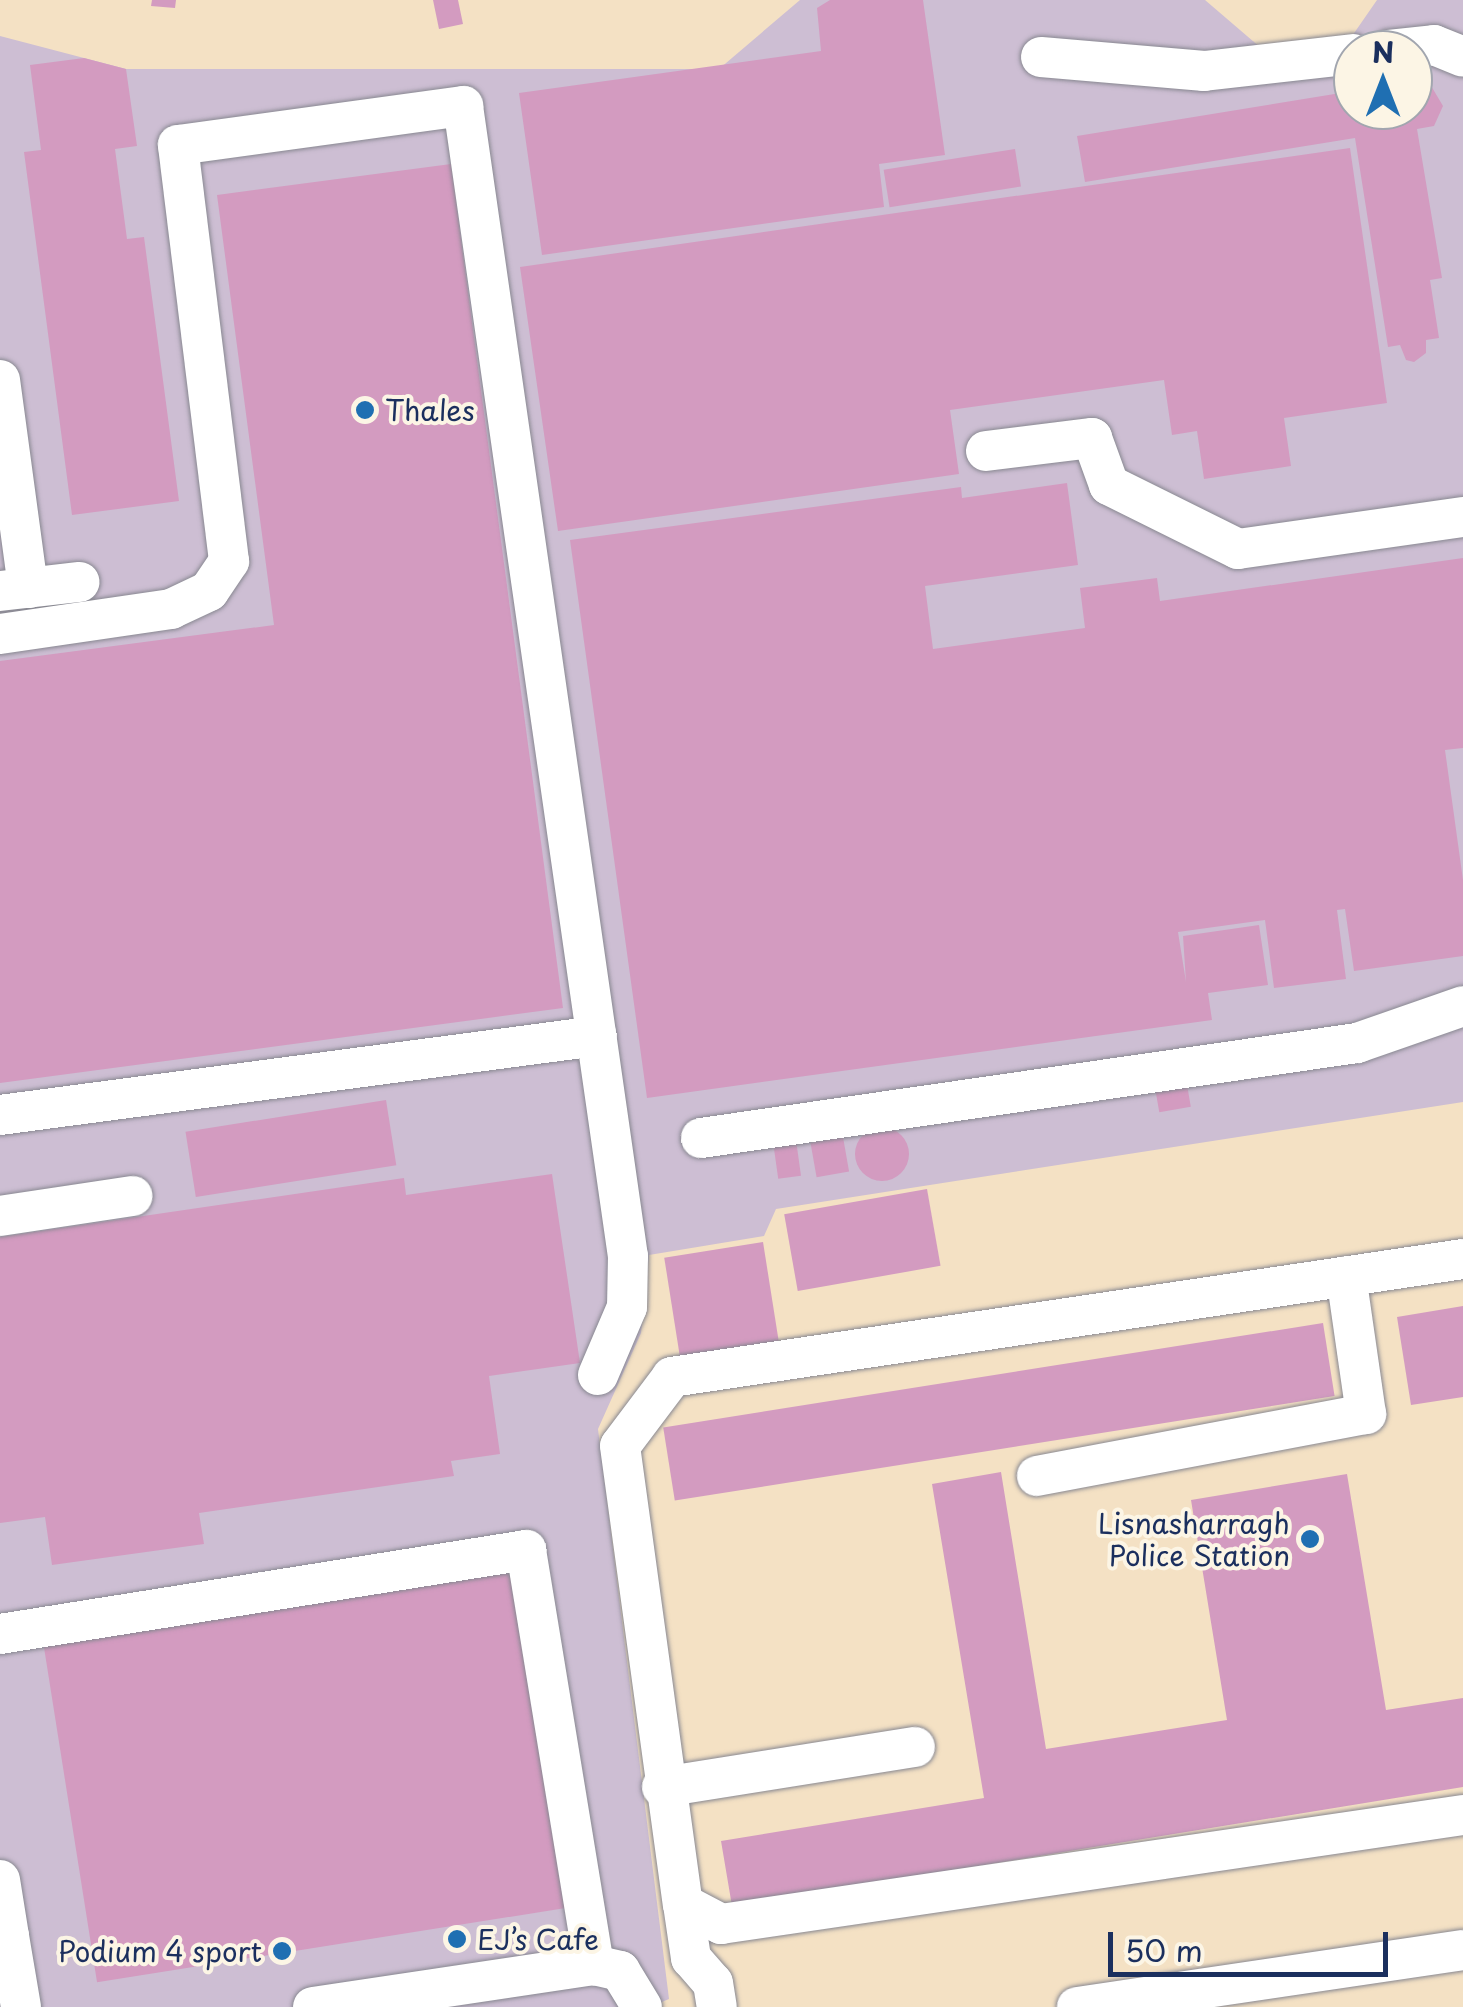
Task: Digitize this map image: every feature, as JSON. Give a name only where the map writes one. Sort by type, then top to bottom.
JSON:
[{"type":"street","points":[[1433,45],[1463,57]]},
{"type":"street","points":[[1041,57],[1204,71],[1333,56]]},
{"type":"street","points":[[0,634],[171,610],[209,591],[229,561],[178,146],[463,106],[628,1256],[626,1307],[598,1375]]},
{"type":"street","points":[[0,380],[14,589],[79,582]]},
{"type":"street","points":[[986,451],[1092,438],[1109,484],[1238,550],[1463,517]]},
{"type":"street","points":[[700,1138],[1357,1044],[1463,1006]]},
{"type":"street","points":[[0,1114],[597,1036]]},
{"type":"street","points":[[0,1216],[132,1196]]},
{"type":"street","points":[[715,1995],[691,1958],[662,1786],[620,1446],[672,1377],[1463,1259]]},
{"type":"street","points":[[1037,1476],[1366,1414],[1346,1276]]},
{"type":"street","points":[[0,1634],[526,1550],[594,1964]]},
{"type":"street","points":[[662,1786],[914,1747]]},
{"type":"street","points":[[683,1904],[721,1924],[1463,1814]]},
{"type":"street","points":[[0,1880],[5,1937],[21,2007]]},
{"type":"street","points":[[715,1995],[727,1954],[721,1924]]},
{"type":"street","points":[[1077,2007],[1463,1950]]},
{"type":"street","points":[[313,2007],[594,1964],[620,1971],[642,2007]]},
{"type":"shaded area","points":[[800,0],[1205,0],[1268,54],[1333,42],[1333,130],[1433,130],[1433,30],[1356,30],[1377,0],[1463,0],[1463,1102],[776,1209],[764,1236],[649,1255],[641,1333],[598,1429],[669,1999],[650,2007],[0,2007],[0,36],[126,69],[719,69]]},
{"type":"building","points":[[152,0],[176,0],[175,8],[151,6]]},
{"type":"building","points":[[433,0],[458,0],[463,24],[439,29]]},
{"type":"building","points":[[830,0],[923,0],[945,155],[879,164],[884,207],[542,255],[519,93],[821,51],[817,8]]},
{"type":"building","points":[[84,58],[126,69],[137,146],[115,149],[127,239],[144,237],[179,501],[72,515],[24,152],[41,150],[30,65]]},
{"type":"building","points":[[1433,89],[1443,106],[1433,126]]},
{"type":"building","points":[[1333,94],[1333,130],[1417,130],[1442,278],[1430,280],[1439,338],[1426,340],[1426,353],[1414,362],[1406,360],[1400,345],[1388,347],[1355,138],[1085,182],[1077,136]]},
{"type":"building","points":[[1350,148],[1387,403],[1284,418],[1291,466],[1204,479],[1197,431],[1172,435],[1164,380],[950,410],[959,474],[558,531],[520,267]]},
{"type":"building","points":[[1015,149],[1021,187],[890,207],[884,170]]},
{"type":"building","name":"Thales","points":[[451,164],[563,1008],[0,1083],[0,661],[274,625],[217,195]]},
{"type":"building","points":[[1067,483],[1078,565],[925,586],[933,649],[1085,628],[1080,588],[1157,578],[1160,601],[1463,558],[1463,748],[1445,750],[1463,880],[1463,956],[1354,971],[1345,909],[1337,910],[1346,979],[1274,988],[1265,920],[1178,932],[1186,982],[1183,936],[1259,925],[1268,985],[1208,993],[1212,1020],[647,1098],[570,540],[961,487],[962,498]]},
{"type":"building","points":[[1187,1085],[1191,1107],[1159,1112],[1155,1091]]},
{"type":"building","points":[[386,1100],[396,1165],[196,1197],[185,1132]]},
{"type":"building","points":[[882,1127],[901,1135],[909,1154],[901,1173],[882,1181],[863,1173],[855,1154],[863,1135]]},
{"type":"building","points":[[843,1137],[849,1171],[817,1177],[811,1143]]},
{"type":"building","points":[[796,1140],[801,1176],[778,1179],[773,1143]]},
{"type":"building","points":[[552,1174],[580,1363],[489,1376],[500,1454],[451,1461],[454,1476],[199,1513],[204,1544],[52,1565],[45,1517],[0,1523],[0,1237],[404,1178],[406,1195]]},
{"type":"building","points":[[927,1189],[941,1266],[798,1291],[784,1214]]},
{"type":"building","points":[[763,1242],[779,1341],[680,1356],[664,1258]]},
{"type":"building","points":[[1463,1306],[1463,1397],[1411,1405],[1397,1317]]},
{"type":"building","points":[[1323,1323],[1335,1396],[675,1501],[663,1427]]},
{"type":"building","points":[[1001,1472],[1046,1749],[1227,1720],[1191,1500],[1347,1474],[1386,1710],[1463,1698],[1463,1787],[732,1906],[721,1841],[984,1798],[932,1484]]},
{"type":"building","points":[[514,1572],[567,1908],[97,1982],[44,1646]]},
{"type":"place","name":"Thales","points":[[365,410]]},
{"type":"place","name":"Lisnasharragh Police Station","points":[[1310,1539]]},
{"type":"place","name":"EJ’s Cafe","points":[[457,1939]]},
{"type":"place","name":"Podium 4 sport","points":[[282,1951]]}]
